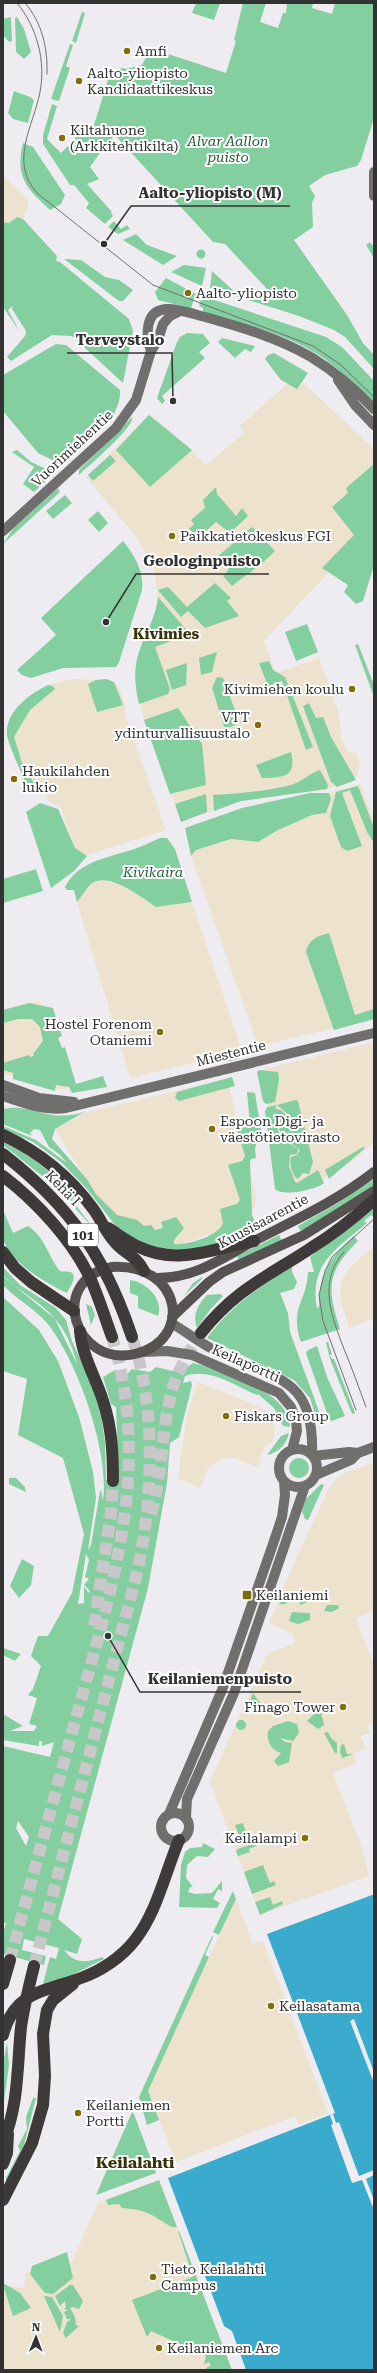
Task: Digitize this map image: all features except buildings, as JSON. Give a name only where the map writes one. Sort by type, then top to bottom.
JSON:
[{"type":"highway","points":[[3,1135],[33,1151],[62,1174],[90,1205],[115,1242],[138,1260],[144,1271]]},
{"type":"highway","name":"Kehä I","points":[[3,1154],[47,1190],[88,1240],[107,1272],[132,1337]]},
{"type":"highway","name":"101","points":[[3,1176],[52,1222],[72,1249],[90,1279],[112,1337]]},
{"type":"highway","points":[[201,1333],[230,1300],[253,1282],[313,1247],[374,1200]]},
{"type":"highway","points":[[102,1224],[138,1247],[167,1256],[198,1255],[254,1241]]},
{"type":"highway","points":[[3,1252],[15,1268],[30,1282],[74,1310]]},
{"type":"highway","points":[[80,1331],[81,1345],[94,1374],[109,1423],[113,1481]]},
{"type":"highway","points":[[3,2035],[12,2011],[30,1995],[41,1990],[82,1978],[105,1967],[135,1940],[155,1904],[179,1840]]},
{"type":"highway","points":[[3,1984],[10,1960]]},
{"type":"highway","points":[[3,2164],[7,2153],[8,2131],[18,2089],[21,2028],[26,1994],[34,1966]]},
{"type":"highway","points":[[3,2200],[32,2143],[43,2105],[45,2076],[43,2034],[47,2010],[53,2000],[82,1978]]},
{"type":"highway","points":[[3,2142],[8,2131]]},
{"type":"main road","name":"Kuusisaarentie","points":[[158,1278],[181,1277],[195,1272],[334,1200],[374,1172]]},
{"type":"main road","name":"Kuusisaarentie","points":[[172,1320],[209,1282],[223,1272],[304,1235],[374,1191]]},
{"type":"main road","points":[[118,1266],[144,1271],[158,1278],[170,1296],[172,1320],[164,1337],[139,1353],[119,1355],[106,1353],[94,1346],[80,1331],[76,1324],[74,1310],[80,1287],[92,1274],[105,1268],[118,1266]]},
{"type":"street","points":[[374,172],[374,196]]},
{"type":"street","name":"Vuorimiehentie","points":[[151,351],[146,338],[149,321],[152,316],[166,309],[180,311],[228,324],[283,343],[312,358],[354,388],[374,409]]},
{"type":"street","name":"Vuorimiehentie","points":[[3,531],[116,428],[136,400],[151,351],[158,340],[166,320],[180,311]]},
{"type":"street","points":[[336,376],[355,405],[374,425]]},
{"type":"street","name":"Miestentie","points":[[3,1096],[26,1104],[52,1109],[96,1100],[374,1032]]},
{"type":"street","name":"Miestentie","points":[[3,1085],[54,1101],[96,1100]]},
{"type":"street","name":"Keilaportti","points":[[172,1320],[201,1343],[276,1377],[293,1388],[309,1413],[313,1430],[312,1455]]},
{"type":"street","name":"Keilaportti","points":[[139,1353],[167,1351],[192,1355],[279,1392],[291,1406],[296,1420],[297,1431],[292,1450]]},
{"type":"street","points":[[312,1455],[349,1452],[358,1453],[374,1447]]},
{"type":"street","points":[[316,1475],[317,1465],[312,1455],[304,1450],[292,1450],[284,1456],[279,1466],[284,1481],[285,1495],[282,1517],[222,1690],[169,1814],[163,1819],[161,1831],[167,1838],[179,1840],[188,1832],[189,1824],[186,1817],[187,1799],[234,1693],[305,1486],[316,1475],[352,1460],[358,1453]]},
{"type":"street","points":[[284,1481],[294,1487],[305,1486]]},
{"type":"street","points":[[169,1814],[177,1813],[186,1817]]},
{"type":"shaded area","points":[[3,175],[29,202],[23,219],[17,217],[3,225]]},
{"type":"shaded area","points":[[296,376],[374,449],[374,466],[362,537],[264,641],[276,673],[319,658],[338,710],[342,741],[350,753],[355,752],[360,763],[356,778],[327,789],[241,801],[181,822],[144,720],[135,680],[137,662],[156,611],[158,597],[154,569],[137,538],[86,477],[149,415],[169,430],[206,465],[244,433],[240,426]]},
{"type":"shaded area","points":[[74,679],[110,680],[118,685],[126,709],[124,712],[166,830],[78,858],[60,806],[48,801],[44,789],[30,793],[7,735],[11,716],[26,698],[48,685]]},
{"type":"shaded area","points":[[360,784],[374,822],[374,1019],[258,1046],[191,856],[196,850],[231,839],[258,842],[278,830],[312,815],[326,813],[331,799],[329,793]]},
{"type":"shaded area","points":[[102,880],[126,887],[156,907],[192,902],[242,1051],[130,1078],[77,902],[92,883]]},
{"type":"shaded area","points":[[40,1001],[67,1090],[41,1086],[3,1073],[3,1010]]},
{"type":"shaded area","points":[[374,1042],[374,1142],[351,1162],[322,1179],[294,1187],[271,1125],[261,1070]]},
{"type":"shaded area","points":[[227,1079],[257,1201],[248,1221],[181,1244],[161,1244],[131,1230],[95,1194],[55,1129],[88,1112]]},
{"type":"shaded area","points":[[374,1246],[374,1318],[349,1328],[340,1298],[342,1280],[350,1267]]},
{"type":"shaded area","points":[[198,1382],[258,1406],[268,1412],[275,1427],[273,1441],[264,1448],[257,1467],[234,1458],[222,1459],[208,1468],[200,1488],[178,1478],[187,1415]]},
{"type":"shaded area","points":[[374,1463],[374,1610],[356,1618],[374,1665],[374,1722],[367,1724],[370,1733],[361,1736],[366,1748],[354,1753],[357,1763],[333,1773],[362,1847],[369,1876],[260,1915],[210,1782],[267,1654],[295,1643],[292,1633],[269,1623],[294,1563],[328,1490],[337,1478],[345,1473]]},
{"type":"shaded area","points":[[236,1899],[253,1944],[263,1941],[328,2113],[299,2124],[295,2116],[176,2162],[148,2091]]},
{"type":"shaded area","points":[[159,2180],[232,2370],[3,2370],[3,2285],[24,2288],[26,2272],[65,2277],[98,2203]]},
{"type":"green space","points":[[196,3],[220,3],[214,20],[192,13]]},
{"type":"green space","name":"Alvar Aallon puisto","points":[[243,3],[266,3],[260,22],[278,28],[283,13],[286,13],[287,3],[313,3],[312,8],[332,14],[335,3],[374,3],[374,118],[361,160],[357,166],[325,175],[309,186],[315,196],[312,203],[313,227],[294,240],[347,315],[363,343],[374,355],[374,369],[345,337],[334,330],[299,316],[210,288],[212,271],[238,295],[256,299],[267,289],[225,244],[213,242],[114,134],[106,150],[102,150],[90,167],[99,179],[87,184],[112,212],[111,213],[113,216],[105,224],[86,208],[89,203],[74,185],[70,185],[43,144],[43,135],[52,104],[57,106],[47,139],[61,153],[75,139],[80,124],[93,128],[109,77],[114,78],[116,75],[119,75],[121,68],[126,69],[142,65],[149,52],[168,54],[226,73],[236,41],[234,40]]},
{"type":"green space","points":[[82,12],[85,13],[76,43],[72,41]]},
{"type":"green space","points":[[11,17],[12,41],[9,42],[3,35],[3,19]]},
{"type":"green space","points":[[17,17],[24,29],[31,52],[24,59],[16,52],[15,18]]},
{"type":"green space","points":[[70,44],[73,45],[66,66],[70,68],[59,101],[51,99]]},
{"type":"green space","points":[[14,91],[34,100],[28,123],[13,119],[8,113]]},
{"type":"green space","points":[[23,143],[33,147],[65,195],[61,204],[50,210],[24,181],[20,165]]},
{"type":"green space","points":[[17,217],[23,219],[57,256],[56,261],[60,262],[129,319],[133,331],[123,383],[72,336],[52,335],[11,361],[7,357],[25,336],[26,331],[12,309],[13,306],[8,310],[20,332],[3,307],[3,222],[9,223]]},
{"type":"green space","points":[[114,221],[121,229],[127,225],[130,229],[118,234],[108,227]]},
{"type":"green space","points":[[136,234],[147,245],[177,256],[163,265],[123,240]]},
{"type":"green space","points":[[370,242],[374,247],[374,258],[366,245]]},
{"type":"green space","points":[[199,250],[203,250],[205,254],[203,258],[199,258],[197,256],[197,252]]},
{"type":"green space","points":[[64,259],[81,260],[105,277],[119,280],[133,290],[123,301],[119,301]]},
{"type":"green space","points":[[184,265],[206,268],[202,286],[171,272]]},
{"type":"green space","points":[[166,278],[196,294],[191,308],[158,300],[155,292]]},
{"type":"green space","points":[[202,296],[326,337],[342,347],[374,381],[374,405],[336,368],[322,357],[308,349],[264,330],[203,312],[203,308],[199,306]]},
{"type":"green space","points":[[187,333],[203,334],[210,343],[199,352],[205,358],[162,396],[165,401],[162,404],[157,398],[177,342],[180,337]]},
{"type":"green space","points":[[222,338],[255,346],[251,352],[245,349],[235,358],[218,342]]},
{"type":"green space","points":[[56,344],[66,345],[120,390],[120,398],[109,422],[34,492],[23,484],[34,467],[12,452],[17,450],[31,462],[46,469],[54,461],[38,453],[3,411],[3,375]]},
{"type":"green space","points":[[274,353],[308,373],[297,389],[281,380],[265,359],[268,355]]},
{"type":"green space","points":[[149,415],[192,450],[150,487],[116,450]]},
{"type":"green space","points":[[132,417],[127,429],[79,475],[79,470]]},
{"type":"green space","points":[[110,455],[116,461],[93,481],[88,475]]},
{"type":"green space","points":[[374,464],[374,565],[363,601],[356,604],[344,592],[348,585],[322,568],[354,535],[332,507],[348,493],[346,488]]},
{"type":"green space","points":[[216,487],[217,494],[236,516],[242,508],[248,516],[230,533],[216,522],[199,537],[189,529],[194,524],[191,520],[205,508],[203,500]]},
{"type":"green space","points":[[58,488],[60,492],[3,544],[13,529]]},
{"type":"green space","points":[[65,495],[72,503],[53,519],[46,511]]},
{"type":"green space","points":[[98,511],[108,523],[99,532],[88,520]]},
{"type":"green space","points":[[252,527],[275,551],[260,565],[232,586],[223,576],[229,569],[217,557]]},
{"type":"green space","points":[[123,541],[138,564],[142,576],[142,590],[119,662],[116,667],[63,668],[31,678],[22,675],[17,670],[56,635],[41,618]]},
{"type":"green space","points":[[215,583],[231,598],[227,601],[239,616],[205,628],[188,611],[181,617],[158,590],[168,587],[187,607]]},
{"type":"green space","points":[[158,597],[190,634],[155,647],[170,689],[168,694],[139,704],[136,691],[135,671],[137,658],[155,612]]},
{"type":"green space","points":[[307,624],[318,652],[296,661],[285,632]]},
{"type":"green space","points":[[358,644],[374,685],[374,697],[355,645]]},
{"type":"green space","points":[[217,652],[212,672],[201,675],[199,658]]},
{"type":"green space","points":[[269,661],[273,670],[285,677],[313,747],[306,750],[282,681],[268,686],[259,663]]},
{"type":"green space","points":[[187,663],[186,685],[172,690],[166,670]]},
{"type":"green space","points":[[217,677],[223,678],[239,721],[242,722],[225,729],[212,688]]},
{"type":"green space","points":[[106,679],[114,682],[123,705],[97,712],[88,684],[96,680]]},
{"type":"green space","points":[[48,685],[53,686],[55,689],[30,710],[14,737],[22,763],[38,790],[30,793],[8,740],[7,726],[14,711],[20,704],[34,693]]},
{"type":"green space","points":[[309,703],[316,718],[323,717],[331,737],[356,780],[337,787],[331,782],[303,706]]},
{"type":"green space","points":[[178,708],[202,744],[206,785],[170,794],[144,720]]},
{"type":"green space","points":[[291,752],[292,767],[287,774],[276,777],[262,778],[256,765]]},
{"type":"green space","points":[[320,770],[328,785],[327,789],[241,801],[214,811],[213,795],[280,788],[299,781]]},
{"type":"green space","points":[[358,786],[374,828],[374,843],[367,832],[350,790],[342,793],[362,846],[347,851],[341,847],[330,816],[336,792]]},
{"type":"green space","name":"Kivikaira","points":[[310,793],[329,793],[331,799],[326,813],[312,815],[278,830],[258,842],[231,839],[196,850],[191,856],[185,828],[242,808]]},
{"type":"green space","points":[[206,794],[207,812],[181,822],[175,804]]},
{"type":"green space","name":"Kivikaira","points":[[40,803],[58,809],[75,848],[87,856],[74,871],[51,888],[26,812]]},
{"type":"green space","name":"Kivikaira","points":[[160,838],[167,838],[175,849],[192,902],[156,907],[125,887],[106,880],[91,884],[77,902],[74,890],[67,890],[65,887],[79,870],[88,865],[98,860],[140,847]]},
{"type":"green space","points":[[36,869],[43,891],[3,903],[3,879]]},
{"type":"green space","points":[[329,933],[355,1015],[374,1009],[374,1019],[334,1030],[306,952],[311,941]]},
{"type":"green space","points":[[29,1003],[53,1008],[62,1036],[58,1038],[62,1048],[65,1047],[76,1084],[103,1076],[107,1087],[72,1093],[69,1087],[56,1085],[55,1091],[13,1079],[13,1073],[3,1070],[3,1063],[29,1055],[30,1057],[34,1056],[33,1054],[43,1041],[40,1027],[32,1019],[18,1019],[3,1023],[3,1010]]},
{"type":"green space","points":[[240,1055],[240,1058],[231,1061],[218,1060]]},
{"type":"green space","points":[[259,1070],[278,1072],[279,1080],[275,1102],[266,1104],[263,1101],[257,1072]]},
{"type":"green space","points":[[232,1077],[235,1086],[179,1101],[175,1098],[177,1092]]},
{"type":"green space","points":[[247,1092],[255,1093],[263,1143],[257,1141],[255,1149],[256,1158],[251,1159],[250,1162],[252,1215],[258,1231],[193,1252],[146,1246],[115,1225],[87,1189],[62,1163],[33,1142],[3,1129],[3,1126],[36,1140],[67,1163],[59,1154],[49,1147],[40,1130],[34,1129],[30,1133],[32,1136],[3,1124],[3,1109],[23,1108],[62,1116],[74,1115],[86,1111],[55,1129],[52,1139],[86,1178],[96,1194],[117,1215],[137,1220],[144,1226],[151,1225],[155,1230],[163,1228],[161,1222],[176,1217],[184,1228],[174,1240],[174,1244],[187,1243],[202,1239],[216,1232],[223,1223],[220,1209],[237,1204],[240,1200],[228,1165],[242,1161],[245,1156],[237,1129],[250,1126]]},
{"type":"green space","points":[[296,1100],[298,1101],[313,1162],[309,1174],[303,1173],[298,1179],[293,1172],[290,1160],[291,1157],[297,1155],[300,1150],[283,1137],[279,1125],[287,1121],[289,1115],[277,1105]]},
{"type":"green space","points":[[277,1105],[275,1108],[282,1111],[287,1116],[286,1120],[277,1124],[279,1132],[287,1142],[298,1149],[297,1154],[290,1155],[289,1166],[295,1182],[297,1183],[318,1170],[324,1183],[320,1186],[299,1192],[284,1192],[275,1189],[265,1111],[267,1107]]},
{"type":"green space","points":[[3,1142],[42,1165],[59,1180],[74,1197],[72,1200],[93,1228],[55,1186],[3,1145]]},
{"type":"green space","points":[[363,1147],[365,1148],[329,1179],[325,1170]]},
{"type":"green space","points":[[374,1179],[374,1186],[301,1232],[298,1226],[338,1203]]},
{"type":"green space","points":[[374,1206],[374,1217],[371,1215],[364,1221],[367,1223],[337,1248],[322,1267],[317,1279],[315,1292],[317,1308],[319,1307],[319,1296],[323,1276],[327,1267],[338,1251],[354,1236],[358,1241],[340,1262],[332,1282],[333,1302],[340,1329],[301,1342],[297,1321],[298,1312],[305,1291],[308,1272],[314,1272],[310,1257]]},
{"type":"green space","points":[[3,1210],[13,1233],[28,1226],[34,1230],[60,1271],[70,1272],[73,1274],[74,1278],[67,1293],[39,1278],[12,1255],[6,1247],[3,1238]]},
{"type":"green space","points":[[279,1235],[282,1241],[239,1260],[237,1256]]},
{"type":"green space","points":[[3,1267],[20,1285],[56,1308],[66,1320],[72,1341],[93,1388],[101,1416],[105,1442],[106,1480],[119,1481],[116,1407],[111,1404],[103,1377],[115,1370],[126,1375],[132,1369],[150,1372],[156,1367],[173,1371],[178,1366],[189,1366],[193,1363],[205,1366],[244,1381],[270,1395],[280,1404],[287,1415],[290,1427],[283,1426],[274,1408],[258,1394],[257,1395],[213,1376],[194,1374],[185,1376],[183,1383],[191,1381],[192,1385],[179,1437],[170,1443],[167,1483],[148,1588],[58,1919],[82,1939],[77,1954],[64,1950],[68,1955],[81,1961],[102,1957],[104,1959],[70,1976],[43,1984],[50,1957],[56,1959],[59,1948],[24,1939],[22,1950],[46,1956],[44,1965],[3,1954],[3,1933],[6,1923],[3,1923],[3,1746],[50,1757],[54,1742],[42,1746],[42,1741],[39,1741],[39,1746],[3,1740],[3,1714],[23,1726],[10,1731],[34,1731],[37,1726],[29,1724],[37,1698],[28,1695],[33,1689],[41,1666],[31,1656],[38,1636],[48,1636],[72,1593],[84,1534],[63,1458],[18,1435],[27,1379],[3,1371],[3,1297],[39,1330],[58,1361],[79,1417],[93,1472],[96,1498],[88,1550],[91,1545],[101,1490],[103,1500],[104,1480],[96,1433],[89,1407],[80,1383],[58,1339],[47,1323],[3,1285],[3,1276],[12,1284],[3,1275]],"holes":[[[15,1286],[37,1302],[54,1318]],[[55,1320],[73,1349],[77,1364]],[[86,1554],[89,1560],[85,1577],[89,1579],[84,1585],[90,1591],[89,1593],[84,1587],[84,1603],[78,1604]],[[18,1821],[29,1837],[26,1846],[16,1828]]]},
{"type":"green space","points":[[292,1267],[292,1272],[297,1282],[294,1289],[280,1293],[288,1313],[290,1332],[320,1414],[322,1422],[319,1427],[310,1398],[294,1380],[207,1338],[235,1307],[268,1282]]},
{"type":"green space","points":[[202,1277],[202,1279],[184,1296],[193,1283]]},
{"type":"green space","points":[[130,1280],[142,1284],[152,1292],[158,1303],[158,1316],[138,1308],[138,1296],[130,1293]]},
{"type":"green space","points":[[220,1294],[223,1296],[210,1310],[197,1328],[195,1318],[201,1302],[207,1295]]},
{"type":"green space","points":[[86,1304],[92,1307],[95,1315],[91,1325]]},
{"type":"green space","points":[[326,1342],[328,1342],[332,1354],[330,1355],[332,1359],[334,1359],[355,1413],[352,1414],[330,1359]]},
{"type":"green space","points":[[317,1346],[327,1377],[345,1416],[332,1421],[329,1419],[306,1353],[308,1350]]},
{"type":"green space","points":[[289,1433],[286,1441],[278,1450],[267,1455],[281,1436]]},
{"type":"green space","points":[[295,1458],[303,1458],[309,1464],[309,1472],[303,1478],[295,1478],[289,1472],[289,1464]]},
{"type":"green space","points":[[9,1478],[16,1478],[25,1487],[26,1492],[9,1484]]},
{"type":"green space","points":[[321,1484],[324,1485],[308,1520],[305,1519],[302,1511],[305,1500]]},
{"type":"green space","points":[[22,1559],[34,1566],[31,1585],[19,1598],[10,1586]]},
{"type":"green space","points":[[312,1593],[313,1600],[300,1605],[299,1597]]},
{"type":"green space","points":[[283,1595],[288,1600],[283,1605],[278,1600]]},
{"type":"green space","points":[[327,1605],[338,1605],[339,1608],[332,1612],[324,1611]]},
{"type":"green space","points":[[292,1612],[310,1613],[310,1620],[298,1624],[289,1621]]},
{"type":"green space","points":[[3,1648],[21,1654],[15,1661],[3,1655]]},
{"type":"green space","points":[[253,1693],[261,1704],[260,1708],[254,1711],[247,1708]]},
{"type":"green space","points":[[320,1708],[324,1725],[318,1729],[307,1721]]},
{"type":"green space","points":[[239,1720],[243,1720],[245,1721],[245,1729],[239,1730],[236,1727],[236,1723]]},
{"type":"green space","points":[[288,1721],[297,1724],[299,1733],[293,1741],[280,1738],[285,1742],[292,1743],[289,1762],[278,1766],[274,1761],[281,1753],[272,1748],[270,1745],[268,1731],[273,1726]]},
{"type":"green space","points":[[328,1732],[331,1738],[337,1743],[337,1753],[335,1753],[324,1733]]},
{"type":"green space","points":[[344,1744],[347,1754],[353,1754],[342,1758],[340,1751],[341,1745]]},
{"type":"green space","points":[[243,1823],[248,1838],[241,1841],[235,1825]]},
{"type":"green space","points":[[203,1843],[215,1849],[208,1857],[197,1856],[187,1865],[186,1878],[193,1887],[190,1887],[188,1892],[195,1894],[212,1893],[222,1881],[222,1891],[218,1889],[213,1899],[220,1903],[217,1908],[179,1907],[181,1865],[185,1852],[190,1848],[202,1847]]},
{"type":"green space","points":[[255,1843],[256,1846],[249,1849],[250,1852],[238,1856],[236,1851],[238,1849]]},
{"type":"green space","points":[[263,1865],[270,1883],[274,1881],[276,1885],[252,1894],[244,1872]]},
{"type":"green space","points":[[233,1891],[236,1899],[219,1935],[213,1932]]},
{"type":"green space","points":[[270,1897],[273,1905],[282,1901],[283,1904],[260,1915],[255,1902]]},
{"type":"green space","points":[[212,1936],[213,1937],[205,1955],[209,1957],[148,2091],[159,2120],[147,2125],[139,2097]]},
{"type":"green space","points":[[7,2042],[9,2065],[3,2109],[3,2064]]},
{"type":"green space","points":[[33,2098],[36,2098],[24,2145],[6,2184],[6,2178],[20,2151],[18,2146],[27,2129],[26,2117]]},
{"type":"green space","points":[[132,2112],[156,2173],[96,2195]]},
{"type":"green space","points":[[159,2180],[177,2227],[170,2226],[151,2214],[142,2211],[122,2208],[119,2204],[108,2205],[106,2200]]},
{"type":"green space","points":[[178,2231],[232,2370],[207,2370],[206,2368],[211,2365],[209,2362],[204,2364],[206,2356],[151,2331],[147,2337],[132,2300],[193,2277]]},
{"type":"green space","points":[[67,2252],[73,2278],[53,2294],[45,2293],[30,2274],[32,2266]]},
{"type":"green space","points":[[5,2284],[20,2293],[31,2308],[13,2316],[3,2285]]},
{"type":"green space","points":[[70,2285],[73,2285],[83,2301],[79,2309],[73,2307],[70,2308],[75,2317],[76,2325],[79,2326],[66,2338],[63,2333],[67,2322],[71,2319],[67,2319],[64,2312],[68,2310],[63,2309],[66,2308],[65,2301],[60,2306],[55,2296]]},
{"type":"green space","points":[[44,2296],[52,2297],[63,2316],[60,2332]]},
{"type":"water","points":[[374,1895],[374,2370],[246,2370],[232,2331],[224,2326],[168,2178],[335,2113],[267,1934]]},
{"type":"pier","points":[[354,2019],[374,2072],[374,2083],[350,2021]]},
{"type":"pier","points":[[333,2114],[336,2123],[339,2122],[359,2176],[374,2170],[374,2175],[366,2179],[374,2200],[374,2210],[362,2180],[352,2183],[331,2125],[333,2124],[330,2115]]},
{"type":"tunnel","points":[[151,1514],[158,1484],[168,1405],[172,1390],[181,1367],[201,1333]]},
{"type":"tunnel","points":[[10,1960],[102,1623],[114,1576],[122,1529],[128,1482],[129,1434],[124,1386],[112,1337]]},
{"type":"tunnel","points":[[34,1966],[136,1577],[142,1549],[149,1488],[149,1425],[146,1395],[140,1365],[132,1337]]},
{"type":"tunnel","points":[[94,1626],[111,1513],[113,1481]]},
{"type":"tram line","points":[[17,3],[24,12],[35,34],[41,57],[42,80],[40,92],[25,144],[24,157],[25,169],[29,181],[37,193],[153,285],[313,346],[341,365],[374,397]]},
{"type":"tram line","points":[[25,3],[36,19],[43,36],[47,74]]},
{"type":"tram line","points":[[356,1410],[323,1321],[319,1295],[325,1271],[332,1257],[374,1219]]},
{"type":"tram line","points":[[344,1252],[336,1263],[331,1275],[329,1300],[335,1325],[366,1407]]},
{"type":"place","name":"Amfi","points":[[127,51]]},
{"type":"place","name":"Aalto-yliopisto Kandidaattikeskus","points":[[79,81]]},
{"type":"place","name":"Kiltahuone (Arkkitehtikilta)","points":[[62,138]]},
{"type":"place","name":"Aalto-yliopisto (M)","points":[[104,244]]},
{"type":"place","name":"Aalto-yliopisto","points":[[188,293]]},
{"type":"place","name":"Terveystalo","points":[[173,401]]},
{"type":"place","name":"Paikkatietokeskus FGI","points":[[172,536]]},
{"type":"place","name":"Geologinpuisto","points":[[106,622]]},
{"type":"place","name":"Kivimiehen koulu","points":[[352,689]]},
{"type":"place","name":"VTT ydinturvallisuustalo","points":[[258,725]]},
{"type":"place","name":"Haukilahden lukio","points":[[14,779]]},
{"type":"place","name":"Hostel Forenom Otaniemi","points":[[160,1032]]},
{"type":"place","name":"Espoon Digi- ja väestötietovirasto","points":[[212,1129]]},
{"type":"place","name":"Fiskars Group","points":[[226,1416]]},
{"type":"place","name":"Keilaniemi","points":[[247,1595]]},
{"type":"place","name":"Keilaniemenpuisto","points":[[108,1636]]},
{"type":"place","name":"Finago Tower","points":[[343,1707]]},
{"type":"place","name":"Keilalampi","points":[[305,1838]]},
{"type":"place","name":"Keilasatama","points":[[271,2006]]},
{"type":"place","name":"Keilaniemen Portti","points":[[78,2113]]},
{"type":"place","name":"Tieto Keilalahti Campus","points":[[153,2277]]},
{"type":"place","name":"Keilaniemen Arc","points":[[159,2348]]},
{"type":"district","name":"Kivimies","points":[[166,634]]},
{"type":"district","name":"Keilalahti","points":[[135,2162]]}]
